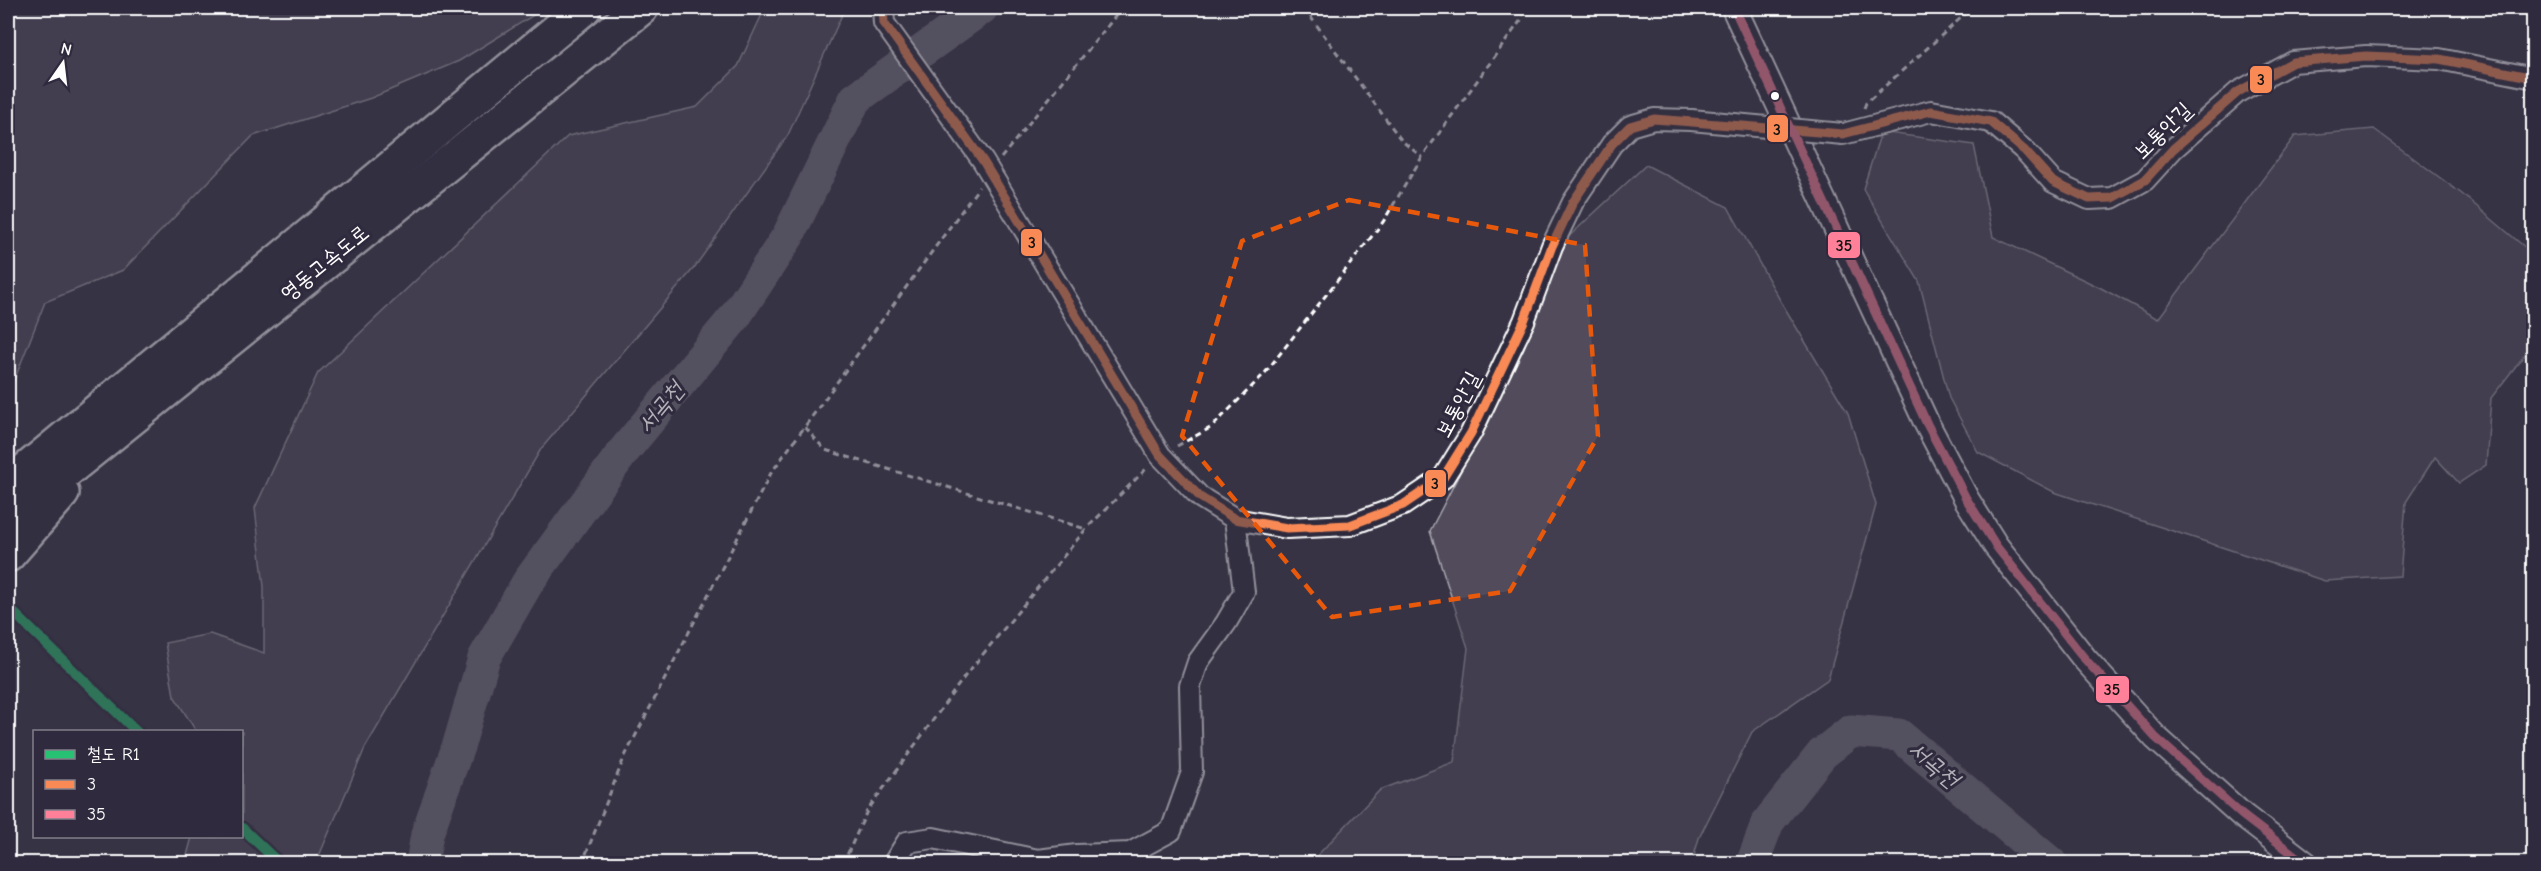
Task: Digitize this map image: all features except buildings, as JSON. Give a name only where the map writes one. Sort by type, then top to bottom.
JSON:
[{"type":"highway","name":"영동고속도로","points":[[8,485],[584,8]]},
{"type":"highway","name":"영동고속도로","points":[[8,518],[641,8]]},
{"type":"highway","points":[[8,555],[120,426]]},
{"type":"street","points":[[1734,8],[1927,424],[1966,500],[1996,546],[2084,658],[2155,737],[2242,815],[2306,864]]},
{"type":"street","name":"보통안길","points":[[883,15],[986,167],[1160,455],[1200,497],[1235,519],[1287,528],[1350,525],[1403,505],[1443,478],[1471,434],[1520,332],[1552,246],[1574,202],[1612,144],[1630,126],[1654,119],[1691,120],[1850,132],[1931,111],[1991,122],[2025,151],[2053,182],[2089,199],[2112,198],[2145,180],[2174,149],[2238,92],[2293,62],[2366,56],[2439,59],[2534,78]]},
{"type":"street","points":[[892,864],[907,842],[933,838],[1038,860],[1077,855],[1130,853],[1171,831],[1192,772],[1190,686],[1198,663],[1244,592],[1235,519]]},
{"type":"path","points":[[582,864],[624,758],[771,473],[986,167],[1122,8]]},
{"type":"path","points":[[1304,8],[1402,141],[1422,157]]},
{"type":"path","points":[[843,864],[867,811],[958,685],[1086,529],[1160,455],[1212,427],[1265,373],[1383,222],[1422,157],[1521,20],[1526,8]]},
{"type":"path","points":[[1850,132],[1866,103],[1972,8]]},
{"type":"path","points":[[805,427],[825,450],[1086,529]]},
{"type":"highlighted area","points":[[1349,200],[1585,245],[1598,436],[1510,591],[1332,617],[1182,436],[1242,241]]},
{"type":"shaded area","points":[[8,8],[545,8],[459,61],[371,98],[253,136],[123,270],[45,302],[8,396]]},
{"type":"shaded area","points":[[765,8],[845,8],[788,135],[694,268],[541,449],[365,748],[316,863],[185,863],[192,838],[243,838],[243,730],[195,730],[174,696],[165,643],[210,634],[264,653],[264,587],[255,508],[318,373],[568,136],[697,107],[738,66]]},
{"type":"shaded area","points":[[2374,129],[2462,194],[2533,254],[2533,344],[2491,398],[2486,465],[2459,483],[2435,457],[2406,502],[2400,576],[2325,581],[2054,492],[1978,452],[1949,398],[1919,281],[1863,189],[1881,132],[1974,145],[1993,237],[2101,288],[2158,319],[2295,136]]},
{"type":"shaded area","points":[[1646,165],[1728,207],[1780,300],[1848,413],[1876,505],[1828,679],[1752,732],[1699,838],[1692,863],[1309,864],[1380,790],[1454,762],[1468,648],[1430,531],[1524,348],[1563,242]]},
{"type":"waterway","name":"서곡천","points":[[422,864],[427,834],[459,744],[484,658],[528,582],[623,452],[734,318],[788,236],[855,99],[982,8]]},
{"type":"waterway","name":"서곡천","points":[[1752,864],[1768,822],[1822,754],[1851,731],[1899,735],[2052,864]]},
{"type":"rail line","name":"R1","points":[[8,607],[135,730]]},
{"type":"rail line","name":"R1","points":[[243,829],[280,864]]},
{"type":"transit line","name":"3","points":[[883,8],[884,23],[983,161],[1160,455],[1200,497],[1235,519],[1287,528],[1350,525],[1403,505],[1443,478],[1471,433],[1524,321],[1552,246],[1573,202],[1612,144],[1630,126],[1654,119],[1843,134],[1931,111],[1991,122],[2025,151],[2053,182],[2089,199],[2112,198],[2145,180],[2173,149],[2238,92],[2293,62],[2366,56],[2439,59],[2534,78]]},
{"type":"transit line","name":"35","points":[[1734,8],[1927,424],[1967,500],[1996,546],[2084,658],[2155,737],[2242,815],[2306,864]]}]
